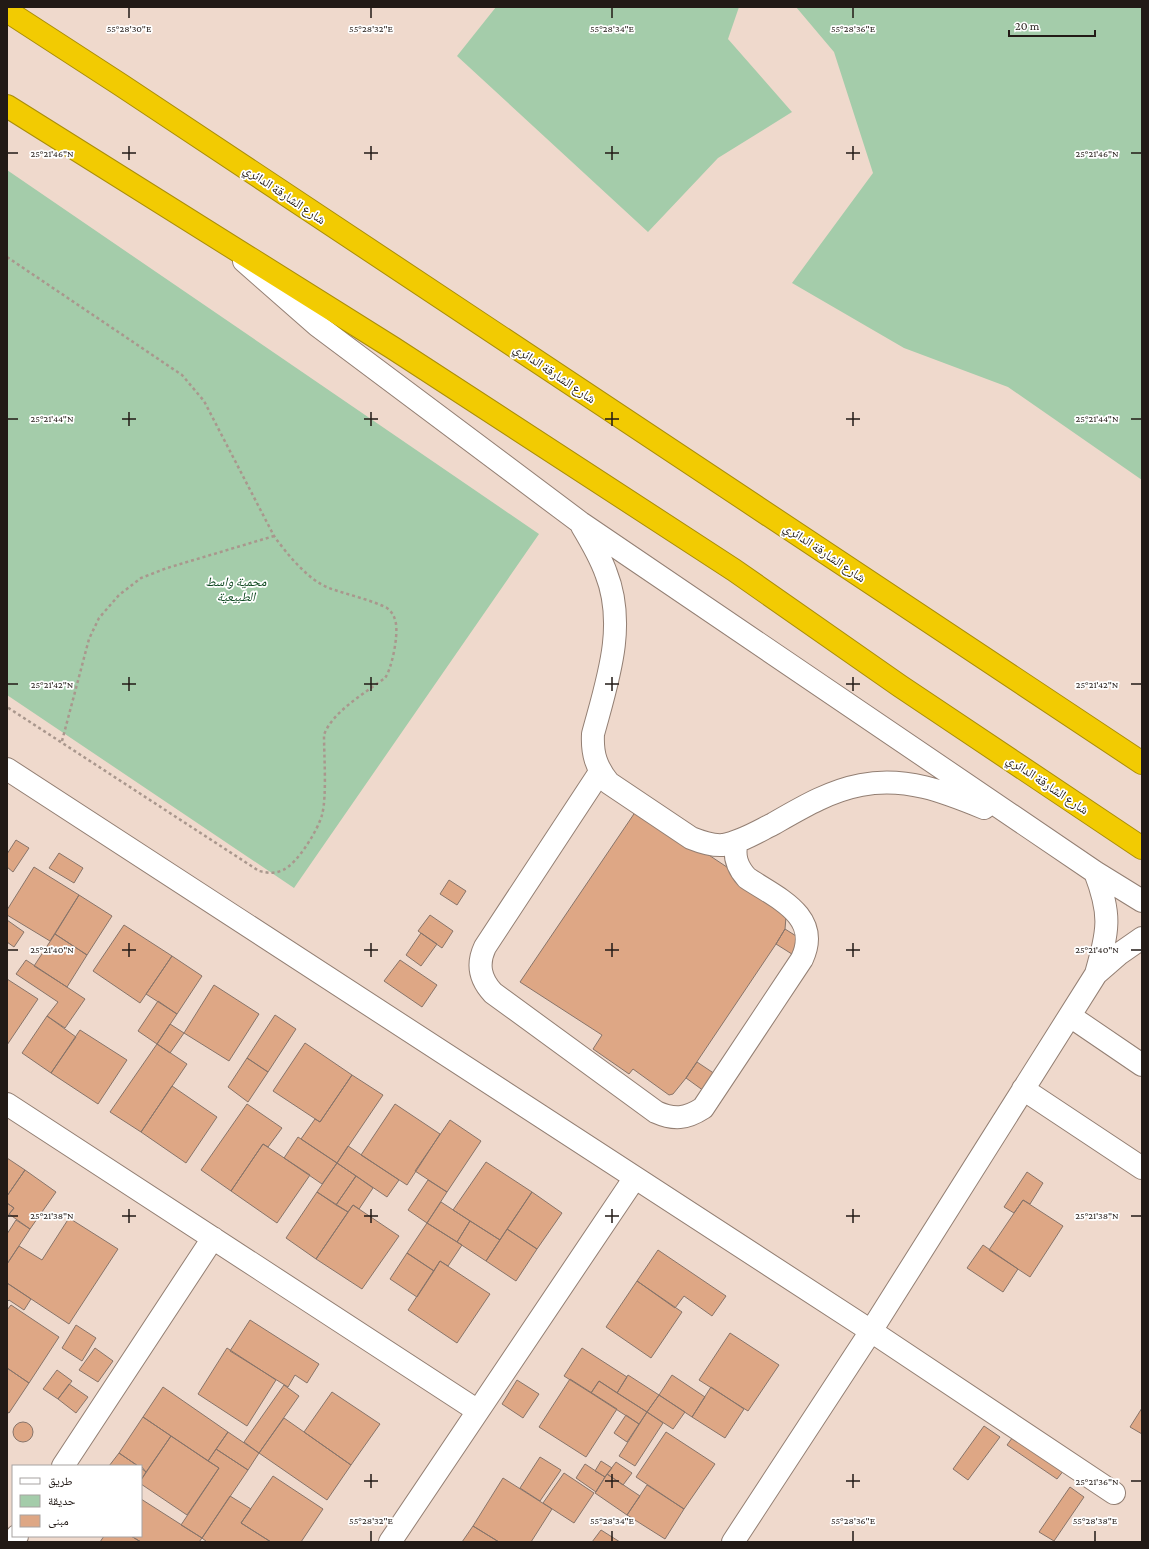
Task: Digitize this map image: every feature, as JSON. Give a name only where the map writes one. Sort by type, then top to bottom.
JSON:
[{"type":"highway","name":"شارع الشارقة الدائري","points":[[7,11],[121,84],[1142,764]]},
{"type":"highway","name":"شارع الشارقة الدائري","points":[[7,106],[400,353],[734,570],[900,686],[1142,848]]},
{"type":"street","points":[[222,241],[318,326],[581,524],[1095,872],[1142,900]]},
{"type":"street","points":[[581,524],[606,574],[613,600],[615,621],[613,655],[593,734],[592,747],[594,760],[600,772],[609,783],[691,838],[706,843],[722,845],[737,842],[818,799],[838,791],[862,785],[886,783],[910,784],[934,789],[1027,826]]},
{"type":"street","points":[[7,769],[871,1331],[1114,1493]]},
{"type":"street","points":[[600,772],[485,947],[481,956],[480,966],[486,985],[494,992],[656,1112],[667,1117],[680,1118],[692,1115],[703,1108],[798,966],[807,949],[808,937],[806,926],[800,916],[747,878],[741,872],[735,857],[737,842]]},
{"type":"street","points":[[1095,872],[1106,904],[1107,919],[1106,934],[1096,974]]},
{"type":"street","points":[[733,1542],[871,1331],[1096,974],[1119,954],[1142,938]]},
{"type":"street","points":[[1070,1016],[1142,1064]]},
{"type":"street","points":[[1023,1089],[1142,1168]]},
{"type":"street","points":[[7,1104],[478,1411]]},
{"type":"street","points":[[390,1542],[634,1178]]},
{"type":"street","points":[[64,1465],[213,1238]]},
{"type":"path","points":[[7,257],[182,375],[194,387],[214,420],[274,536],[306,572],[328,588],[388,608],[393,614],[397,624],[392,662],[390,670],[385,678],[338,715],[327,727],[324,735],[322,815],[318,826],[293,864],[283,871],[270,874],[259,871],[62,741],[7,707]]},
{"type":"path","points":[[62,741],[89,639],[99,618],[118,595],[141,578],[167,568],[274,536]]},
{"type":"green space","points":[[496,7],[739,7],[728,39],[792,112],[718,158],[648,232],[457,56]]},
{"type":"green space","points":[[796,7],[1142,7],[1142,480],[1008,387],[904,348],[792,283],[873,173],[834,52]]},
{"type":"green space","name":"محمية واسط الطبيعية","points":[[7,170],[539,534],[294,888],[7,695]]},
{"type":"building","points":[[638,808],[778,901],[786,917],[785,929],[776,944],[686,1078],[673,1094],[669,1095],[633,1069],[629,1074],[593,1049],[602,1035],[520,982]]},
{"type":"building","points":[[16,840],[29,848],[13,872],[7,867],[7,854]]},
{"type":"building","points":[[59,853],[83,868],[74,883],[49,868]]},
{"type":"building","points":[[34,867],[79,895],[50,941],[7,915],[7,910]]},
{"type":"building","points":[[449,880],[466,891],[457,905],[440,894]]},
{"type":"building","points":[[79,895],[112,916],[87,955],[55,934]]},
{"type":"building","points":[[430,915],[453,931],[442,948],[418,931]]},
{"type":"building","points":[[7,920],[24,932],[14,947],[7,942]]},
{"type":"building","points":[[124,925],[172,956],[140,1003],[93,971]]},
{"type":"building","points":[[785,929],[804,941],[795,956],[776,944]]},
{"type":"building","points":[[421,933],[437,944],[421,966],[406,955]]},
{"type":"building","points":[[55,934],[87,955],[67,987],[34,966]]},
{"type":"building","points":[[172,956],[202,976],[177,1014],[146,994]]},
{"type":"building","points":[[26,960],[85,999],[65,1028],[47,1016],[58,1002],[16,974]]},
{"type":"building","points":[[400,960],[437,985],[422,1007],[384,981]]},
{"type":"building","points":[[7,979],[38,999],[7,1045]]},
{"type":"building","points":[[214,985],[259,1014],[229,1061],[184,1033]]},
{"type":"building","points":[[158,1001],[177,1014],[157,1044],[138,1031]]},
{"type":"building","points":[[275,1015],[296,1029],[268,1072],[247,1058]]},
{"type":"building","points":[[47,1016],[76,1037],[51,1073],[22,1053]]},
{"type":"building","points":[[170,1024],[184,1033],[170,1053],[157,1044]]},
{"type":"building","points":[[80,1030],[127,1060],[98,1104],[51,1073]]},
{"type":"building","points":[[305,1043],[352,1075],[320,1122],[273,1091]]},
{"type":"building","points":[[157,1044],[187,1064],[141,1132],[110,1112]]},
{"type":"building","points":[[247,1058],[268,1072],[248,1102],[228,1087]]},
{"type":"building","points":[[697,1062],[715,1074],[704,1091],[686,1078]]},
{"type":"building","points":[[352,1075],[383,1095],[337,1163],[301,1139],[315,1119],[320,1122]]},
{"type":"building","points":[[172,1086],[217,1117],[186,1163],[141,1132]]},
{"type":"building","points":[[247,1104],[282,1128],[268,1147],[263,1144],[231,1191],[201,1170]]},
{"type":"building","points":[[395,1104],[440,1134],[407,1185],[361,1155]]},
{"type":"building","points":[[450,1120],[481,1141],[447,1192],[415,1171]]},
{"type":"building","points":[[298,1137],[337,1163],[322,1184],[284,1158]]},
{"type":"building","points":[[263,1144],[310,1175],[277,1223],[231,1191]]},
{"type":"building","points":[[348,1146],[399,1180],[387,1197],[337,1163]]},
{"type":"building","points":[[7,1158],[25,1170],[7,1196]]},
{"type":"building","points":[[486,1162],[532,1192],[500,1240],[453,1210]]},
{"type":"building","points":[[337,1163],[356,1176],[336,1205],[317,1192]]},
{"type":"building","points":[[25,1170],[56,1192],[30,1229],[9,1214],[14,1208],[7,1203],[7,1196]]},
{"type":"building","points":[[1027,1172],[1043,1183],[1030,1204],[1023,1200],[1014,1213],[1004,1207]]},
{"type":"building","points":[[356,1176],[373,1188],[359,1209],[353,1205],[348,1212],[336,1205]]},
{"type":"building","points":[[428,1180],[447,1192],[427,1223],[408,1210]]},
{"type":"building","points":[[317,1192],[348,1212],[316,1259],[286,1238]]},
{"type":"building","points":[[532,1192],[562,1213],[537,1249],[507,1229]]},
{"type":"building","points":[[1023,1200],[1063,1226],[1030,1277],[989,1250]]},
{"type":"building","points":[[441,1202],[470,1221],[457,1242],[427,1223]]},
{"type":"building","points":[[7,1203],[14,1208],[7,1217]]},
{"type":"building","points":[[353,1205],[399,1236],[362,1289],[316,1259]]},
{"type":"building","points":[[69,1218],[118,1249],[69,1324],[7,1283],[7,1264],[19,1246],[42,1260]]},
{"type":"building","points":[[16,1220],[30,1229],[7,1264],[7,1234]]},
{"type":"building","points":[[470,1221],[500,1240],[486,1261],[457,1242]]},
{"type":"building","points":[[427,1223],[462,1245],[448,1266],[440,1261],[434,1271],[407,1253]]},
{"type":"building","points":[[507,1229],[537,1249],[516,1281],[486,1261]]},
{"type":"building","points":[[983,1245],[1018,1269],[1003,1292],[967,1268]]},
{"type":"building","points":[[658,1250],[726,1296],[712,1316],[684,1296],[675,1308],[637,1281]]},
{"type":"building","points":[[407,1253],[434,1271],[417,1297],[390,1279]]},
{"type":"building","points":[[440,1261],[490,1294],[457,1343],[408,1310]]},
{"type":"building","points":[[637,1281],[682,1312],[651,1358],[606,1327]]},
{"type":"building","points":[[7,1283],[31,1299],[24,1310],[9,1300],[7,1302]]},
{"type":"building","points":[[11,1305],[59,1337],[29,1383],[7,1368],[7,1310]]},
{"type":"building","points":[[250,1320],[319,1364],[307,1383],[295,1375],[288,1387],[230,1351]]},
{"type":"building","points":[[76,1325],[96,1338],[82,1361],[62,1348]]},
{"type":"building","points":[[730,1333],[779,1365],[748,1411],[699,1380]]},
{"type":"building","points":[[95,1348],[113,1361],[98,1382],[79,1370]]},
{"type":"building","points":[[227,1348],[276,1380],[247,1426],[198,1394]]},
{"type":"building","points":[[582,1348],[627,1377],[617,1393],[599,1381],[591,1393],[564,1376]]},
{"type":"building","points":[[7,1368],[29,1383],[9,1413],[7,1412]]},
{"type":"building","points":[[57,1370],[72,1381],[58,1399],[43,1389]]},
{"type":"building","points":[[628,1375],[659,1395],[647,1412],[617,1393]]},
{"type":"building","points":[[672,1375],[705,1397],[692,1417],[659,1395]]},
{"type":"building","points":[[570,1379],[617,1409],[586,1457],[539,1427]]},
{"type":"building","points":[[517,1380],[539,1394],[523,1418],[502,1404]]},
{"type":"building","points":[[599,1381],[647,1412],[639,1424],[591,1393]]},
{"type":"building","points":[[69,1384],[88,1397],[76,1413],[58,1399]]},
{"type":"building","points":[[284,1385],[299,1396],[259,1453],[244,1442]]},
{"type":"building","points":[[163,1387],[228,1432],[208,1461],[143,1417]]},
{"type":"building","points":[[711,1387],[744,1409],[725,1438],[692,1417]]},
{"type":"building","points":[[332,1392],[380,1424],[351,1465],[304,1432]]},
{"type":"building","points":[[659,1395],[685,1412],[673,1429],[647,1412]]},
{"type":"building","points":[[1142,1408],[1142,1434],[1130,1427]]},
{"type":"building","points":[[647,1412],[663,1423],[635,1466],[619,1456]]},
{"type":"building","points":[[626,1415],[639,1424],[627,1442],[614,1433]]},
{"type":"building","points":[[143,1417],[171,1436],[146,1472],[142,1465],[137,1465],[119,1453]]},
{"type":"building","points":[[284,1418],[351,1465],[327,1500],[259,1453]]},
{"type":"building","points":[[23,1422],[30,1425],[33,1432],[30,1439],[23,1442],[16,1439],[13,1432],[16,1425]]},
{"type":"building","points":[[984,1426],[1000,1437],[968,1480],[953,1469]]},
{"type":"building","points":[[1018,1430],[1068,1465],[1057,1479],[1007,1445]]},
{"type":"building","points":[[228,1432],[259,1453],[248,1470],[216,1449]]},
{"type":"building","points":[[666,1432],[715,1464],[684,1509],[636,1477]]},
{"type":"building","points":[[171,1436],[219,1468],[187,1515],[142,1485],[142,1479]]},
{"type":"building","points":[[216,1449],[248,1470],[202,1538],[181,1525],[219,1468],[208,1461]]},
{"type":"building","points":[[119,1453],[137,1465],[110,1465]]},
{"type":"building","points":[[540,1457],[561,1470],[540,1501],[520,1488]]},
{"type":"building","points":[[601,1461],[612,1468],[605,1477],[595,1471]]},
{"type":"building","points":[[616,1462],[632,1473],[623,1485],[607,1474]]},
{"type":"building","points":[[585,1464],[605,1477],[596,1492],[576,1478]]},
{"type":"building","points":[[142,1469],[146,1472],[142,1478]]},
{"type":"building","points":[[564,1473],[594,1493],[574,1523],[543,1503]]},
{"type":"building","points":[[607,1474],[640,1496],[627,1515],[595,1493]]},
{"type":"building","points":[[273,1476],[323,1509],[301,1542],[271,1542],[241,1523]]},
{"type":"building","points":[[503,1478],[552,1509],[531,1542],[499,1542],[473,1526]]},
{"type":"building","points":[[647,1485],[684,1509],[665,1539],[627,1515]]},
{"type":"building","points":[[1070,1487],[1084,1497],[1054,1541],[1039,1532]]},
{"type":"building","points":[[230,1496],[251,1509],[241,1523],[271,1542],[207,1542],[202,1538]]},
{"type":"building","points":[[142,1500],[202,1538],[199,1542],[141,1542],[133,1537],[142,1537]]},
{"type":"building","points":[[473,1526],[499,1542],[462,1542]]},
{"type":"building","points":[[601,1530],[620,1542],[592,1542]]},
{"type":"building","points":[[103,1537],[133,1537],[141,1542],[100,1542]]}]
